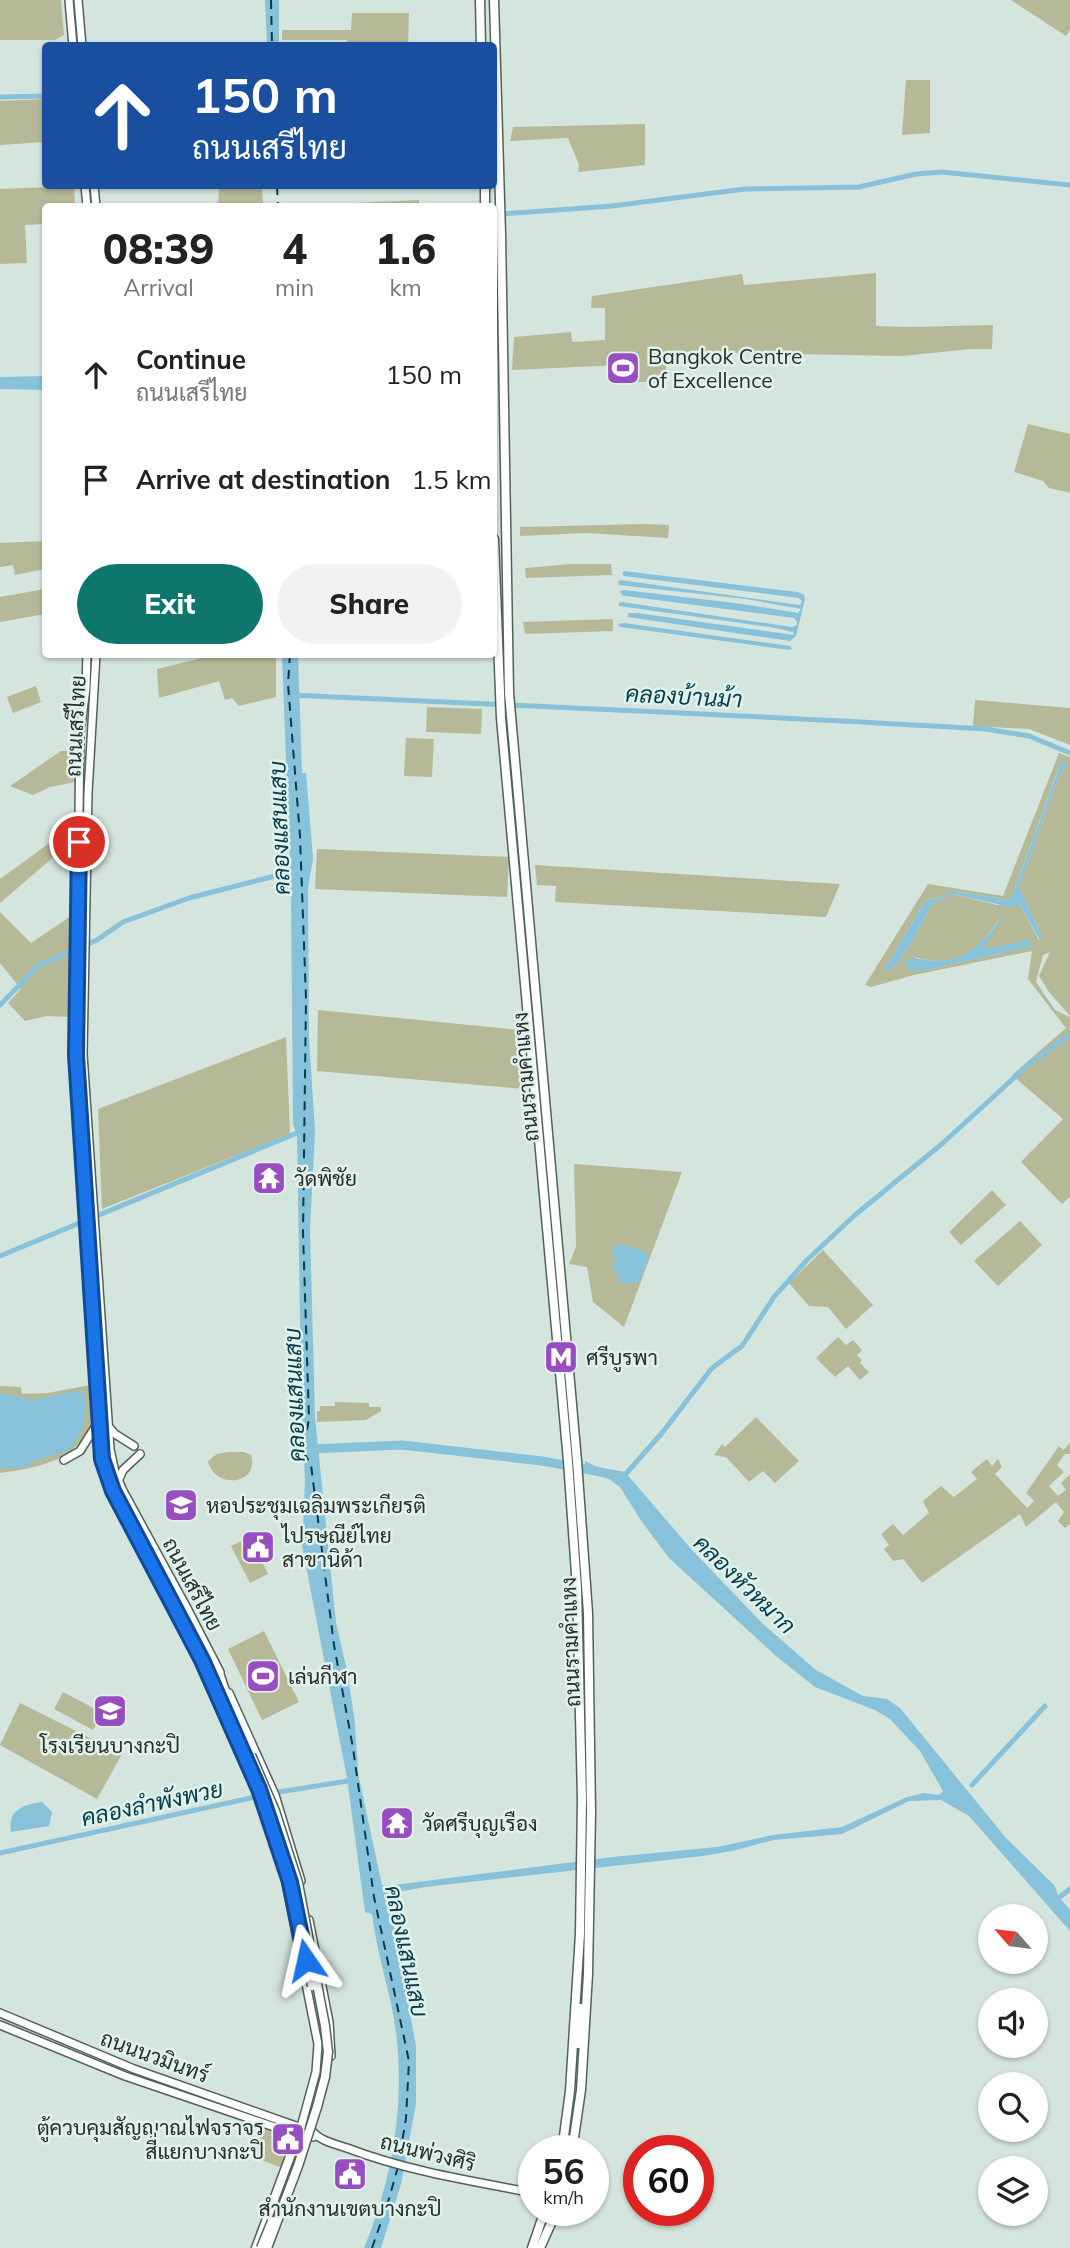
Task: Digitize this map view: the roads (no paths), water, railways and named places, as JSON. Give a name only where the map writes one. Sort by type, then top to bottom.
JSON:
[{"type":"main road","points":[[69,0],[73,42]]},
{"type":"main road","points":[[78,0],[82,42]]},
{"type":"main road","points":[[481,42],[480,4],[494,3]]},
{"type":"main road","name":"ถนนรามคำแหง","points":[[494,3],[495,42]]},
{"type":"main road","name":"ถนนรามคำแหง","points":[[497,136],[510,713],[522,828],[573,1461],[570,1480],[586,1858]]},
{"type":"main road","points":[[85,189],[87,203]]},
{"type":"main road","points":[[94,189],[96,203]]},
{"type":"main road","points":[[86,197],[95,196]]},
{"type":"main road","points":[[497,490],[505,490]]},
{"type":"main road","name":"ถนนรามคำแหง","points":[[497,630],[501,718],[573,1461],[578,1475],[588,1632],[588,1974],[582,2073],[574,2135]]},
{"type":"main road","name":"ถนนเสรีไทย","points":[[87,658],[80,733],[77,956],[111,1457],[118,1480],[218,1670],[271,1785],[300,1878],[330,2031],[329,2071],[314,2135]]},
{"type":"main road","name":"ถนนเสรีไทย","points":[[96,658],[89,789],[86,942],[77,1086],[102,1459],[108,1480],[198,1650],[259,1789],[282,1859],[318,2044],[316,2072],[300,2131]]},
{"type":"main road","points":[[80,788],[89,789]]},
{"type":"main road","points":[[512,829],[522,828]]},
{"type":"main road","points":[[64,1460],[80,1451],[99,1420]]},
{"type":"main road","points":[[108,1426],[134,1446]]},
{"type":"main road","points":[[118,1480],[123,1470],[140,1454]]},
{"type":"main road","points":[[218,1670],[279,1823],[298,1883],[328,2052],[317,2107],[269,2248]]},
{"type":"main road","points":[[259,2248],[300,2144],[322,2065],[320,2027],[293,1895],[282,1859]]},
{"type":"main road","name":"ถนนรามคำแหง","points":[[566,2135],[586,1873]]},
{"type":"main road","name":"ถนนรามคำแหง","points":[[568,2135],[575,2103],[578,2060],[581,1990],[579,1964]]},
{"type":"main road","name":"ถนนนวมินทร์","points":[[0,2013],[115,2062],[300,2131]]},
{"type":"main road","name":"ถนนนวมินทร์","points":[[0,2025],[125,2076],[245,2112]]},
{"type":"main road","points":[[259,2248],[300,2131]]},
{"type":"main road","name":"ถนนพ่วงศิริ","points":[[300,2131],[390,2163],[518,2190]]},
{"type":"main road","points":[[269,2248],[314,2135]]},
{"type":"main road","points":[[537,2248],[543,2226]]},
{"type":"main road","points":[[537,2248],[549,2226]]},
{"type":"main road","points":[[546,2248],[552,2226]]},
{"type":"water","points":[[265,0],[279,0],[279,42],[267,42]]},
{"type":"water","points":[[42,376],[42,390],[0,389],[0,377]]},
{"type":"water","points":[[624,571],[798,592],[804,595],[805,599],[796,636],[790,641],[628,617],[628,613],[637,613],[794,635],[793,632],[770,627],[619,606],[619,603],[792,627],[797,625],[794,618],[626,596],[620,591],[624,590],[798,613],[801,609],[746,599],[619,585],[620,580],[800,605],[802,601],[799,598],[624,576]]},
{"type":"water","points":[[618,624],[790,646],[792,649],[620,627]]},
{"type":"water","points":[[282,658],[298,658],[302,773],[306,773],[313,859],[308,888],[309,1036],[315,1132],[310,1229],[315,1417],[336,1623],[355,1723],[358,1773],[382,1885],[717,1847],[773,1835],[842,1827],[907,1797],[924,1793],[939,1795],[943,1791],[920,1751],[890,1719],[875,1710],[815,1687],[776,1656],[669,1558],[620,1487],[609,1479],[586,1473],[585,1461],[597,1467],[625,1472],[692,1550],[763,1624],[816,1670],[863,1696],[887,1699],[900,1708],[1006,1838],[1055,1886],[1058,1896],[1070,1910],[1070,1931],[969,1816],[941,1800],[909,1801],[842,1834],[774,1840],[703,1856],[425,1887],[388,1894],[416,2046],[416,2104],[401,2184],[381,2248],[364,2248],[384,2191],[396,2130],[399,2069],[397,2038],[372,1914],[365,1912],[347,1778],[299,1530],[303,1528],[305,1482],[297,1136],[293,1124],[291,894]]},
{"type":"water","points":[[1062,759],[1066,766],[1059,776],[1019,887],[1042,937],[1040,940],[1020,905],[1010,907],[953,894],[932,904],[897,964],[888,971],[885,969],[923,904],[928,900],[955,891],[1007,900],[1012,897]]},
{"type":"water","points":[[1004,914],[984,947],[986,949],[1030,940],[1032,946],[926,970],[915,971],[907,968],[906,960],[950,960],[969,952],[984,939]]},
{"type":"water","points":[[621,1244],[646,1252],[649,1256],[639,1283],[631,1282],[629,1285],[618,1281],[619,1275],[613,1268],[617,1257],[611,1253],[615,1245]]},
{"type":"water","points":[[82,1390],[84,1421],[69,1450],[34,1461],[31,1465],[0,1468],[0,1393],[32,1400]]},
{"type":"water","points":[[42,1802],[52,1812],[49,1826],[11,1832],[10,1824],[14,1813],[29,1804]]},
{"type":"waterway","points":[[0,97],[42,96]]},
{"type":"waterway","points":[[501,214],[612,206],[745,189],[859,187],[916,174],[942,172],[1070,185]]},
{"type":"waterway","name":"คลองบ้านม้า","points":[[292,695],[986,729],[1029,736],[1070,753]]},
{"type":"waterway","name":"คลองแสนแสบ","points":[[0,1005],[38,966],[97,940],[123,922],[189,898],[295,871]]},
{"type":"waterway","points":[[623,1477],[662,1433],[712,1368],[742,1346],[774,1297],[807,1260],[855,1215],[943,1143],[1029,1064],[1070,1034]]},
{"type":"waterway","points":[[0,1256],[302,1131]]},
{"type":"waterway","name":"คลองหัวหมาก","points":[[311,1449],[402,1445],[542,1461],[596,1471]]},
{"type":"waterway","points":[[972,1785],[1045,1706]]},
{"type":"waterway","name":"คลองลำพังพวย","points":[[273,1793],[353,1780]]},
{"type":"waterway","name":"คลองลำพังพวย","points":[[0,1853],[264,1795]]},
{"type":"waterway","points":[[1056,1900],[1070,1889]]},
{"type":"place","name":"Bangkok Centre of Excellence","points":[[623,368]]},
{"type":"place","name":"วัดพิชัย","points":[[269,1178]]},
{"type":"place","name":"ศรีบูรพา","points":[[561,1357]]},
{"type":"place","name":"หอประชุมเฉลิมพระเกียรติ","points":[[181,1505]]},
{"type":"place","name":"ไปรษณีย์ไทย สาขานิด้า","points":[[258,1547]]},
{"type":"place","name":"เล่นกีฬา","points":[[263,1676]]},
{"type":"place","name":"โรงเรียนบางกะปิ","points":[[110,1711]]},
{"type":"place","name":"วัดศรีบุญเรือง","points":[[397,1823]]},
{"type":"place","name":"ตู้ควบคุมสัญญาณไฟจราจร สี่แยกบางกะปิ","points":[[288,2139]]},
{"type":"place","name":"สำนักงานเขตบางกะปิ","points":[[350,2174]]}]
